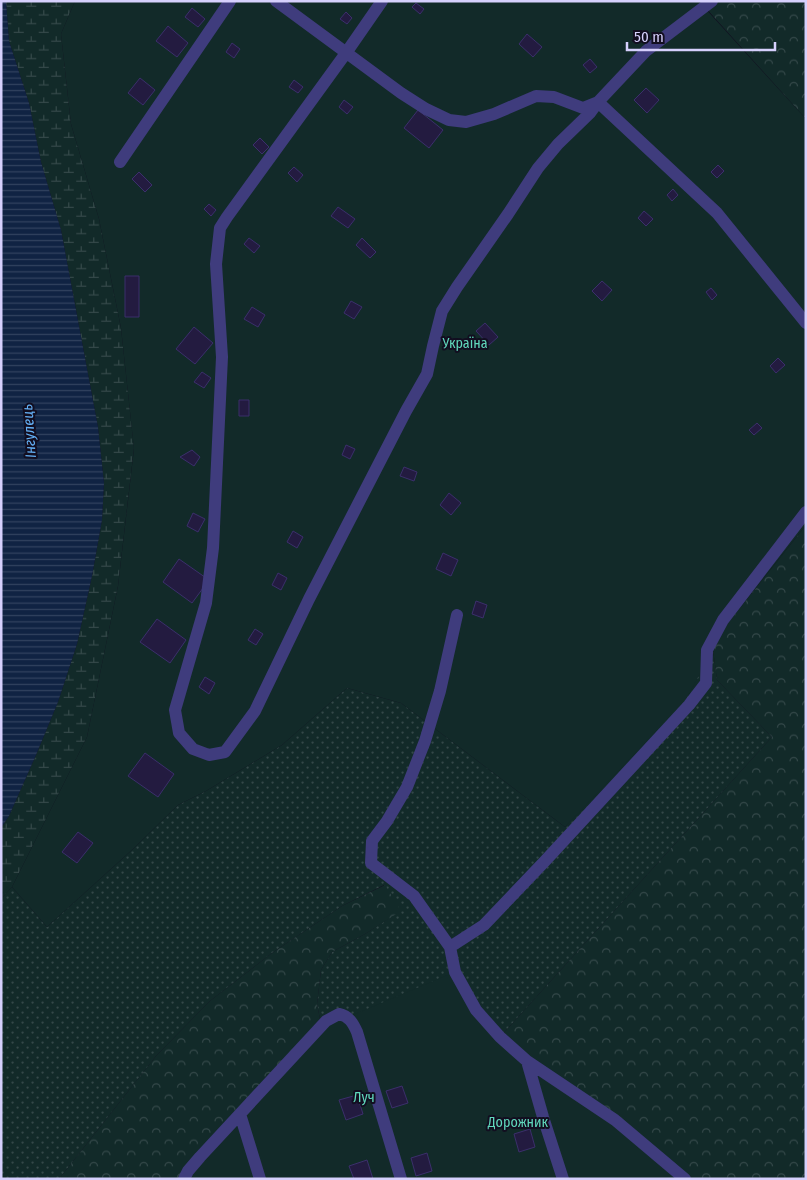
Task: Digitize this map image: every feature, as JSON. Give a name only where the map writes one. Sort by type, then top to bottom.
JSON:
[{"type":"street","points":[[120,162],[230,1]]},
{"type":"street","points":[[276,1],[400,93],[449,120],[466,122],[494,114],[536,96],[554,97],[584,108],[598,102]]},
{"type":"street","points":[[382,1],[220,228],[216,264],[222,357],[213,548],[206,602],[175,710],[179,733],[194,749],[209,755],[225,752],[255,711],[309,599],[427,374],[442,311],[457,287],[538,168],[558,144],[590,113],[598,102],[646,52],[712,1]]},
{"type":"street","points":[[598,102],[717,213],[806,323]]},
{"type":"street","points":[[450,948],[484,925],[689,705],[706,683],[707,650],[723,620],[806,512]]},
{"type":"street","points":[[457,614],[440,691],[425,741],[408,787],[372,841],[371,863],[414,896],[450,948],[455,972],[476,1010],[500,1037],[527,1060],[615,1120],[685,1179]]},
{"type":"street","points":[[184,1179],[200,1157],[326,1022],[339,1014],[344,1015],[354,1025],[357,1032],[401,1179]]},
{"type":"street","points":[[527,1060],[563,1179]]},
{"type":"street","points":[[240,1114],[260,1179]]},
{"type":"green space","points":[[6,1],[75,1],[61,34],[71,124],[99,219],[121,328],[134,448],[118,586],[87,737],[12,887],[1,899],[1,828],[9,816],[58,702],[77,644],[102,520],[104,483],[98,427],[61,230],[41,162],[29,103],[9,41]]},
{"type":"green space","name":"Україна","points":[[75,1],[712,1],[704,7],[806,119],[806,525],[727,624],[685,701],[565,827],[401,703],[347,688],[282,745],[206,791],[178,805],[133,849],[47,927],[12,887],[87,737],[118,586],[134,449],[121,328],[99,219],[71,124],[61,34]]},
{"type":"green space","points":[[712,1],[806,1],[806,119],[704,6]]},
{"type":"green space","points":[[806,525],[806,1179],[685,1179],[500,1037],[772,737],[717,680],[713,649],[727,624]]},
{"type":"green space","points":[[713,649],[717,680],[772,737],[500,1037],[347,1017],[320,1019],[317,1004],[321,970],[332,952],[365,934],[400,911],[384,885],[342,906],[272,953],[210,1001],[156,1056],[59,1179],[1,1179],[1,899],[12,887],[47,927],[133,849],[178,805],[206,791],[282,745],[347,688],[401,703],[565,827]]},
{"type":"green space","points":[[385,885],[401,911],[332,952],[321,970],[317,1004],[320,1019],[179,1179],[59,1179],[156,1056],[210,1001],[272,953],[342,906]]},
{"type":"green space","points":[[455,972],[500,1037],[685,1179],[179,1179],[320,1019],[348,1017]]},
{"type":"water","name":"Інгулець","points":[[1,1],[6,1],[9,41],[29,103],[41,162],[61,230],[98,427],[104,483],[102,520],[77,644],[58,702],[9,816],[1,828]]},
{"type":"building","points":[[416,3],[424,9],[420,14],[412,7]]},
{"type":"building","points":[[192,8],[205,19],[198,27],[185,17]]},
{"type":"building","points":[[346,12],[352,18],[347,24],[340,19]]},
{"type":"building","points":[[168,26],[188,43],[177,57],[156,41]]},
{"type":"building","points":[[527,34],[542,47],[533,57],[519,44]]},
{"type":"building","points":[[232,43],[240,49],[234,58],[226,52]]},
{"type":"building","points":[[590,59],[597,67],[590,73],[583,65]]},
{"type":"building","points":[[140,78],[155,90],[143,105],[128,93]]},
{"type":"building","points":[[294,80],[303,87],[298,93],[289,87]]},
{"type":"building","points":[[646,88],[659,100],[647,113],[634,100]]},
{"type":"building","points":[[344,100],[353,107],[347,114],[339,107]]},
{"type":"building","points":[[418,110],[443,130],[429,148],[404,128]]},
{"type":"building","points":[[260,138],[269,147],[262,154],[253,145]]},
{"type":"building","points":[[718,165],[724,171],[717,178],[711,172]]},
{"type":"building","points":[[294,167],[303,175],[297,182],[288,173]]},
{"type":"building","points":[[139,172],[152,185],[145,192],[132,179]]},
{"type":"building","points":[[673,189],[678,195],[672,201],[667,195]]},
{"type":"building","points":[[209,204],[216,210],[211,216],[204,209]]},
{"type":"building","points":[[338,207],[355,219],[348,228],[331,216]]},
{"type":"building","points":[[644,211],[653,219],[646,226],[638,218]]},
{"type":"building","points":[[249,238],[260,246],[254,253],[244,244]]},
{"type":"building","points":[[362,238],[376,252],[370,258],[356,245]]},
{"type":"building","points":[[125,276],[139,276],[139,317],[125,317]]},
{"type":"building","points":[[602,281],[612,290],[602,301],[592,291]]},
{"type":"building","points":[[711,288],[717,295],[712,300],[706,292]]},
{"type":"building","points":[[351,301],[362,307],[354,319],[344,313]]},
{"type":"building","points":[[252,307],[265,315],[258,327],[244,319]]},
{"type":"building","points":[[485,323],[498,337],[489,345],[476,331]]},
{"type":"building","points":[[194,327],[213,343],[195,364],[176,349]]},
{"type":"building","points":[[778,358],[785,365],[776,373],[770,366]]},
{"type":"building","points":[[202,372],[211,378],[204,388],[194,382]]},
{"type":"building","points":[[239,400],[249,400],[249,416],[239,416]]},
{"type":"building","points":[[757,423],[762,428],[754,435],[749,430]]},
{"type":"building","points":[[346,445],[355,449],[350,459],[342,455]]},
{"type":"building","points":[[192,450],[200,457],[194,466],[180,457]]},
{"type":"building","points":[[404,467],[417,472],[414,481],[400,476]]},
{"type":"building","points":[[449,493],[461,503],[451,515],[440,505]]},
{"type":"building","points":[[193,513],[205,519],[198,532],[187,526]]},
{"type":"building","points":[[293,531],[303,537],[297,548],[287,542]]},
{"type":"building","points":[[443,553],[458,560],[451,576],[436,569]]},
{"type":"building","points":[[179,559],[209,580],[192,603],[163,582]]},
{"type":"building","points":[[278,573],[287,578],[281,590],[272,585]]},
{"type":"building","points":[[476,601],[487,605],[483,618],[472,614]]},
{"type":"building","points":[[157,619],[186,640],[170,663],[140,642]]},
{"type":"building","points":[[255,629],[263,634],[256,645],[248,640]]},
{"type":"building","points":[[205,677],[215,683],[209,694],[199,687]]},
{"type":"building","points":[[145,753],[174,774],[158,797],[128,776]]},
{"type":"building","points":[[78,832],[93,843],[77,863],[62,852]]},
{"type":"building","points":[[402,1086],[408,1103],[392,1108],[386,1091]]},
{"type":"building","points":[[357,1095],[363,1114],[346,1120],[339,1100]]},
{"type":"building","points":[[530,1129],[535,1147],[519,1152],[514,1134]]},
{"type":"building","points":[[427,1153],[432,1171],[416,1176],[411,1158]]},
{"type":"building","points":[[367,1160],[373,1179],[354,1179],[349,1166]]},
{"type":"park label","name":"Луч","points":[[364,1097]]},
{"type":"park label","name":"Дорожник","points":[[518,1122]]}]
